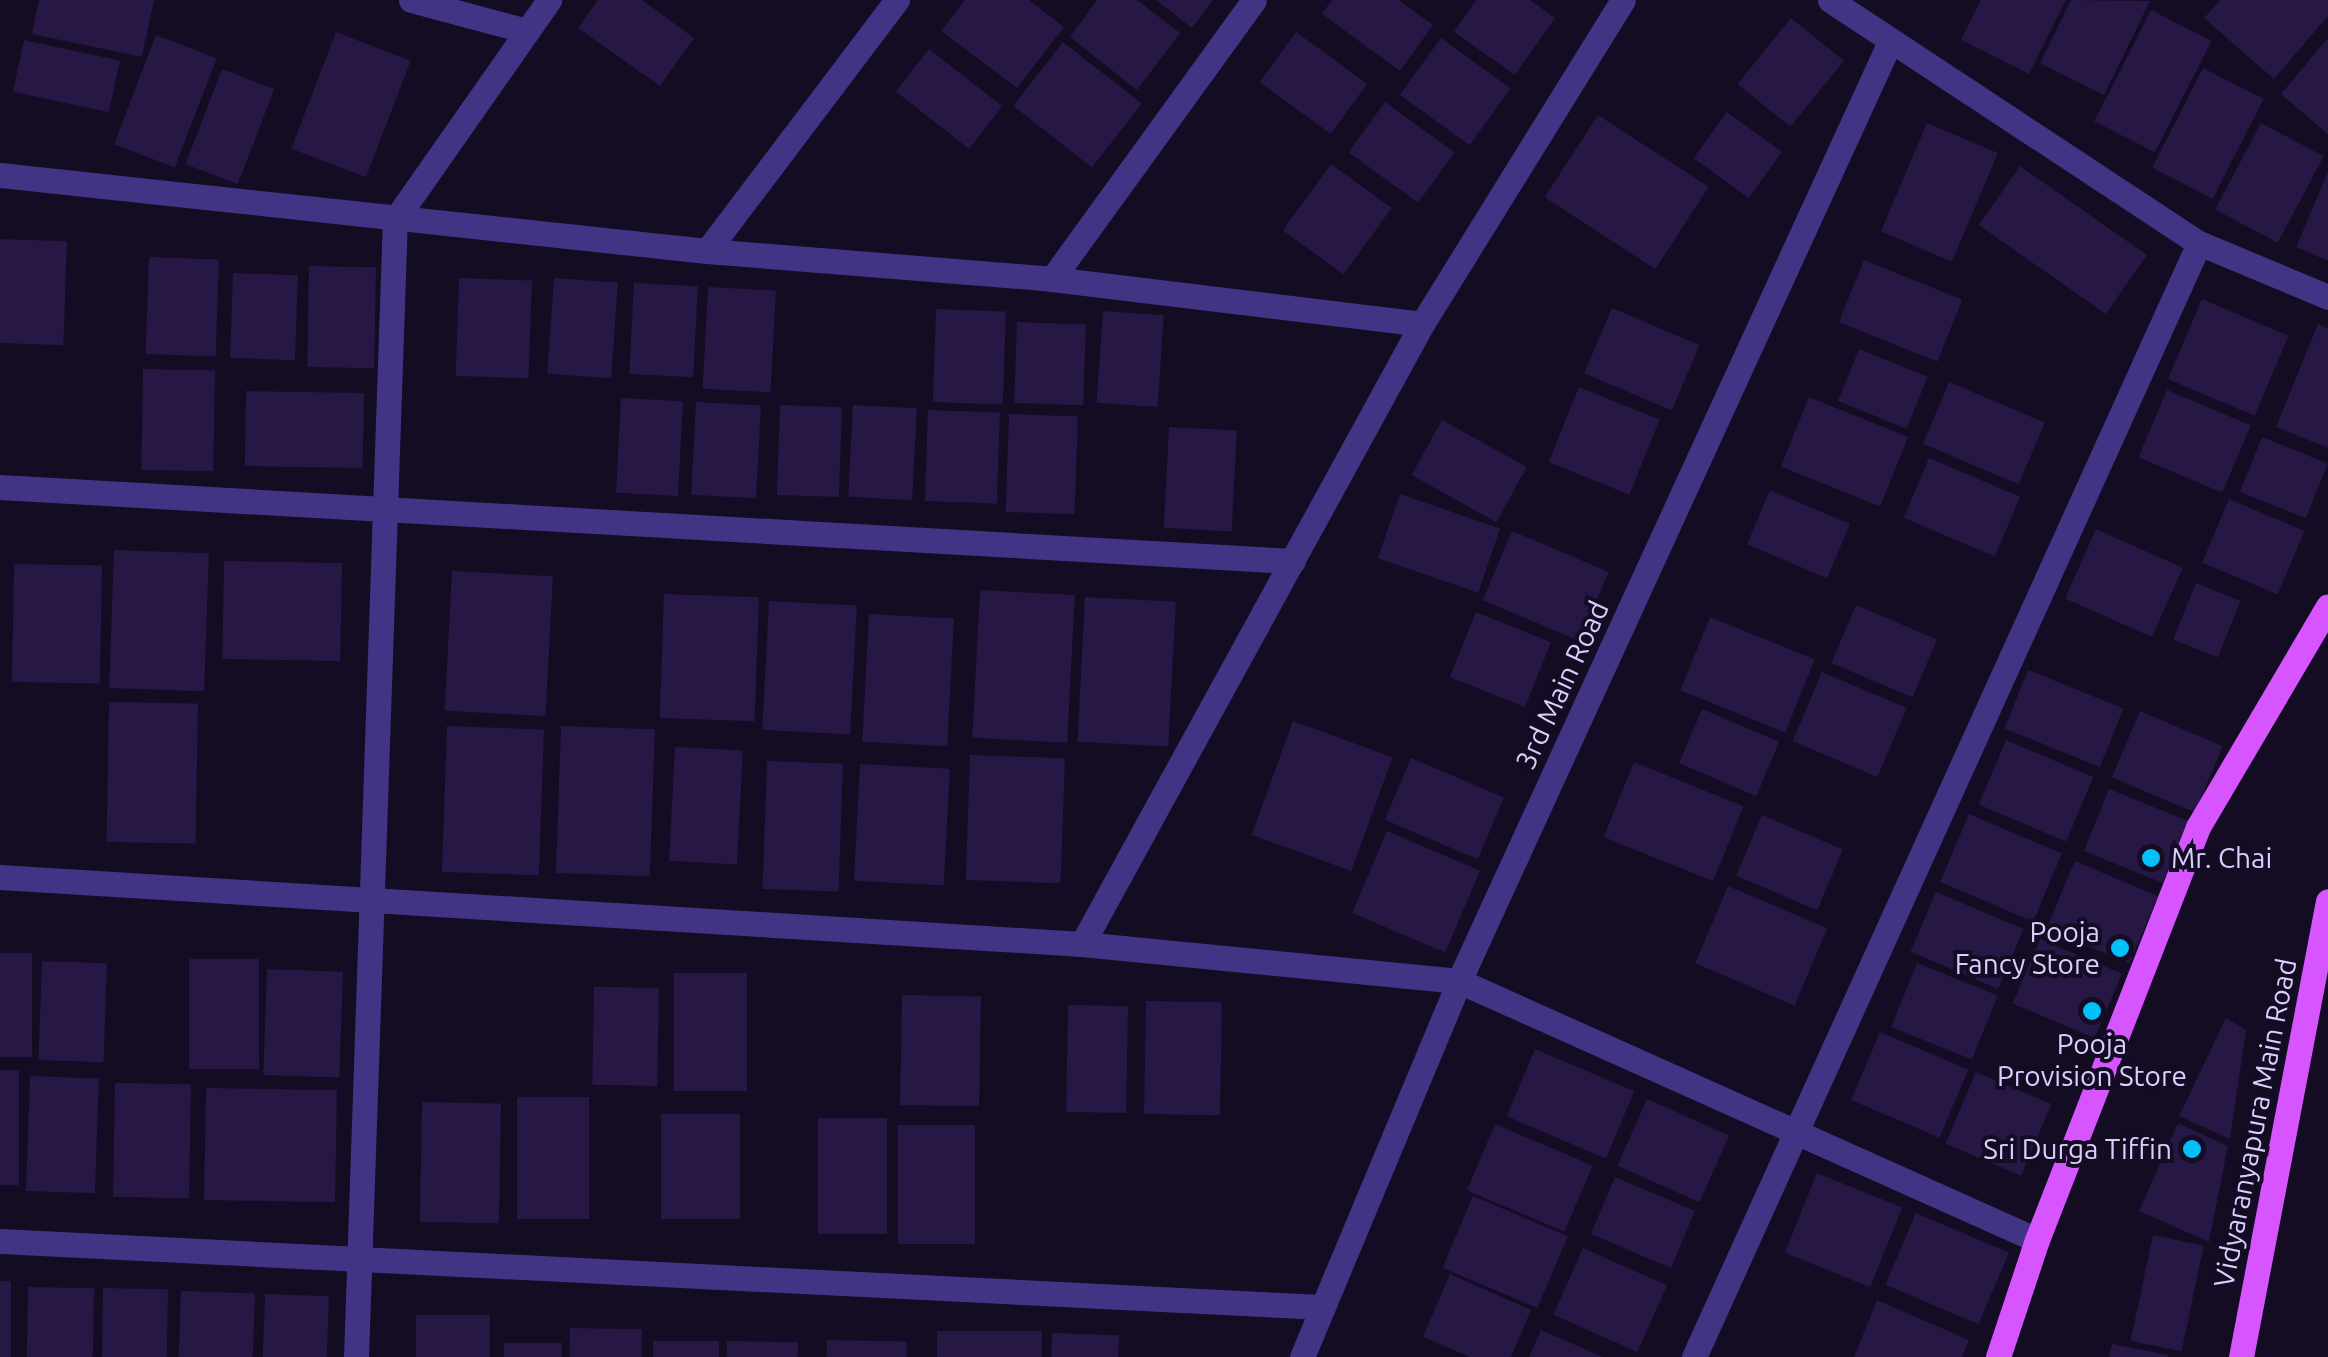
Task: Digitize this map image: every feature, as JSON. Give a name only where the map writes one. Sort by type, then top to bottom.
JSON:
[{"type":"main road","points":[[1998,1357],[2037,1240],[2198,827],[2328,606]]},
{"type":"main road","name":"Vidyaranyapura Main Road","points":[[2241,1357],[2327,917]]},
{"type":"street","points":[[411,0],[527,32]]},
{"type":"street","points":[[356,1357],[395,220],[549,0]]},
{"type":"street","points":[[707,252],[897,0]]},
{"type":"street","points":[[1052,280],[1254,0]]},
{"type":"street","points":[[1082,944],[1422,324],[1623,0]]},
{"type":"street","points":[[1830,0],[1889,44],[2199,243],[2328,297]]},
{"type":"street","name":"3rd Main Road","points":[[1302,1357],[1459,981],[1889,44]]},
{"type":"street","points":[[0,175],[707,252],[1052,280],[1422,324]]},
{"type":"street","points":[[1694,1357],[1799,1133],[2199,243]]},
{"type":"street","points":[[0,487],[385,513],[1293,561]]},
{"type":"street","points":[[0,877],[373,904],[1082,944],[1459,981],[2037,1240]]},
{"type":"street","points":[[0,1242],[1322,1307]]},
{"type":"building","points":[[39,0],[154,0],[142,57],[32,34]]},
{"type":"building","points":[[598,0],[642,0],[694,38],[660,86],[578,28]]},
{"type":"building","points":[[965,0],[1029,0],[1064,27],[1017,88],[941,31]]},
{"type":"building","points":[[1097,0],[1137,0],[1180,33],[1137,90],[1070,37]]},
{"type":"building","points":[[1156,0],[1213,0],[1192,28]]},
{"type":"building","points":[[1332,0],[1399,0],[1433,25],[1400,71],[1322,14]]},
{"type":"building","points":[[1476,0],[1530,0],[1555,18],[1515,75],[1454,32]]},
{"type":"building","points":[[1981,0],[2066,0],[2029,74],[1961,40]]},
{"type":"building","points":[[2071,0],[2150,1],[2104,95],[2040,63]]},
{"type":"building","points":[[2220,0],[2328,0],[2328,16],[2274,79],[2204,18]]},
{"type":"building","points":[[2151,10],[2212,41],[2155,152],[2094,121]]},
{"type":"building","points":[[1791,18],[1844,61],[1790,127],[1738,84]]},
{"type":"building","points":[[336,32],[411,61],[366,177],[291,149]]},
{"type":"building","points":[[1296,32],[1367,84],[1331,134],[1260,82]]},
{"type":"building","points":[[156,35],[217,58],[175,168],[114,144]]},
{"type":"building","points":[[1441,38],[1511,89],[1469,145],[1400,95]]},
{"type":"building","points":[[2328,38],[2328,134],[2281,94]]},
{"type":"building","points":[[24,40],[120,60],[109,112],[13,92]]},
{"type":"building","points":[[1063,42],[1142,104],[1092,167],[1013,106]]},
{"type":"building","points":[[929,49],[1002,106],[969,149],[896,92]]},
{"type":"building","points":[[2203,68],[2264,99],[2213,199],[2152,168]]},
{"type":"building","points":[[222,69],[274,89],[238,184],[185,164]]},
{"type":"building","points":[[1385,102],[1455,153],[1418,203],[1349,152]]},
{"type":"building","points":[[1727,112],[1782,152],[1749,198],[1693,158]]},
{"type":"building","points":[[1598,115],[1709,187],[1655,269],[1545,197]]},
{"type":"building","points":[[1927,123],[1998,153],[1952,262],[1881,232]]},
{"type":"building","points":[[2261,123],[2324,156],[2278,243],[2215,210]]},
{"type":"building","points":[[1331,164],[1392,208],[1343,274],[1283,230]]},
{"type":"building","points":[[2020,166],[2147,255],[2106,314],[1979,225]]},
{"type":"building","points":[[2328,172],[2328,261],[2296,247]]},
{"type":"building","points":[[0,239],[67,241],[63,345],[0,343]]},
{"type":"building","points":[[149,257],[219,259],[216,356],[146,354]]},
{"type":"building","points":[[1864,260],[1962,300],[1937,362],[1839,322]]},
{"type":"building","points":[[309,266],[376,267],[374,368],[307,367]]},
{"type":"building","points":[[233,273],[298,275],[295,360],[230,358]]},
{"type":"building","points":[[459,278],[532,281],[529,378],[456,376]]},
{"type":"building","points":[[554,278],[618,282],[611,378],[547,374]]},
{"type":"building","points":[[634,283],[698,286],[693,377],[629,374]]},
{"type":"building","points":[[708,287],[776,291],[771,392],[703,389]]},
{"type":"building","points":[[2202,299],[2289,336],[2255,416],[2168,379]]},
{"type":"building","points":[[1612,308],[1699,345],[1672,410],[1584,373]]},
{"type":"building","points":[[936,309],[1006,311],[1003,404],[933,402]]},
{"type":"building","points":[[1103,311],[1164,315],[1157,407],[1097,403]]},
{"type":"building","points":[[1017,322],[1086,324],[1083,405],[1014,403]]},
{"type":"building","points":[[2318,324],[2328,329],[2328,448],[2276,427]]},
{"type":"building","points":[[1859,349],[1928,377],[1907,429],[1838,401]]},
{"type":"building","points":[[143,369],[215,370],[213,471],[141,470]]},
{"type":"building","points":[[1949,382],[2045,423],[2019,484],[1923,444]]},
{"type":"building","points":[[1579,387],[1660,420],[1629,495],[1549,462]]},
{"type":"building","points":[[2167,390],[2251,426],[2222,493],[2138,457]]},
{"type":"building","points":[[246,391],[364,393],[363,468],[245,466]]},
{"type":"building","points":[[1809,397],[1908,437],[1880,507],[1781,467]]},
{"type":"building","points":[[621,398],[683,401],[678,496],[616,493]]},
{"type":"building","points":[[696,402],[761,405],[756,498],[691,495]]},
{"type":"building","points":[[780,405],[842,407],[839,497],[777,495]]},
{"type":"building","points":[[853,405],[917,408],[912,500],[848,497]]},
{"type":"building","points":[[928,410],[1000,413],[997,503],[925,501]]},
{"type":"building","points":[[1009,414],[1078,416],[1075,514],[1006,512]]},
{"type":"building","points":[[1442,420],[1527,467],[1496,522],[1411,475]]},
{"type":"building","points":[[1169,427],[1237,431],[1232,531],[1164,528]]},
{"type":"building","points":[[2262,437],[2328,464],[2306,518],[2240,492]]},
{"type":"building","points":[[1929,458],[2020,497],[1995,557],[1904,518]]},
{"type":"building","points":[[1770,490],[1850,524],[1827,578],[1747,544]]},
{"type":"building","points":[[1400,494],[1500,529],[1478,593],[1378,558]]},
{"type":"building","points":[[2229,499],[2304,531],[2278,595],[2202,563]]},
{"type":"building","points":[[2096,529],[2183,568],[2152,637],[2065,598]]},
{"type":"building","points":[[1512,531],[1609,572],[1579,641],[1483,600]]},
{"type":"building","points":[[114,550],[209,553],[204,691],[109,688]]},
{"type":"building","points":[[224,561],[342,563],[340,661],[222,659]]},
{"type":"building","points":[[14,564],[102,566],[100,684],[12,682]]},
{"type":"building","points":[[452,571],[553,576],[546,716],[445,711]]},
{"type":"building","points":[[2196,583],[2241,601],[2218,658],[2173,640]]},
{"type":"building","points":[[980,590],[1075,595],[1067,743],[972,738]]},
{"type":"building","points":[[664,594],[759,597],[755,721],[660,718]]},
{"type":"building","points":[[1085,597],[1176,602],[1168,747],[1077,742]]},
{"type":"building","points":[[769,601],[857,606],[850,734],[762,730]]},
{"type":"building","points":[[1856,605],[1937,639],[1912,697],[1831,663]]},
{"type":"building","points":[[1476,612],[1551,642],[1525,707],[1450,677]]},
{"type":"building","points":[[869,614],[954,618],[947,746],[862,742]]},
{"type":"building","points":[[1710,617],[1815,659],[1785,733],[1680,690]]},
{"type":"building","points":[[2028,670],[2123,709],[2100,767],[2004,728]]},
{"type":"building","points":[[1822,672],[1907,708],[1877,777],[1793,741]]},
{"type":"building","points":[[109,702],[198,704],[196,844],[107,842]]},
{"type":"building","points":[[1702,709],[1779,742],[1756,796],[1679,763]]},
{"type":"building","points":[[2140,711],[2223,746],[2195,812],[2112,777]]},
{"type":"building","points":[[1293,721],[1393,757],[1351,871],[1252,835]]},
{"type":"building","points":[[447,726],[544,729],[539,875],[442,872]]},
{"type":"building","points":[[561,726],[655,729],[650,876],[556,873]]},
{"type":"building","points":[[2006,740],[2093,777],[2066,842],[1979,804]]},
{"type":"building","points":[[675,747],[743,751],[737,864],[669,861]]},
{"type":"building","points":[[970,755],[1065,758],[1061,883],[966,880]]},
{"type":"building","points":[[1411,758],[1504,797],[1478,859],[1385,820]]},
{"type":"building","points":[[767,761],[843,764],[838,892],[763,889]]},
{"type":"building","points":[[1634,762],[1743,806],[1713,881],[1604,837]]},
{"type":"building","points":[[860,764],[950,769],[944,886],[854,881]]},
{"type":"building","points":[[2109,789],[2188,821],[2163,883],[2084,851]]},
{"type":"building","points":[[1969,814],[2062,853],[2033,922],[1940,882]]},
{"type":"building","points":[[1762,815],[1843,849],[1817,910],[1736,876]]},
{"type":"building","points":[[1387,831],[1480,870],[1445,952],[1352,913]]},
{"type":"building","points":[[2075,861],[2158,896],[2129,963],[2046,928]]},
{"type":"building","points":[[1728,886],[1827,928],[1795,1006],[1695,963]]},
{"type":"building","points":[[1936,892],[2023,929],[1998,989],[1911,952]]},
{"type":"building","points":[[2040,939],[2122,974],[2095,1038],[2013,1003]]},
{"type":"building","points":[[0,953],[32,953],[32,1057],[0,1057]]},
{"type":"building","points":[[189,959],[259,959],[259,1069],[189,1069]]},
{"type":"building","points":[[42,961],[107,963],[104,1062],[39,1060]]},
{"type":"building","points":[[1917,963],[1998,996],[1972,1060],[1891,1027]]},
{"type":"building","points":[[267,969],[343,972],[339,1078],[263,1075]]},
{"type":"building","points":[[674,973],[747,973],[747,1091],[674,1091]]},
{"type":"building","points":[[594,987],[659,988],[657,1086],[592,1085]]},
{"type":"building","points":[[902,995],[981,996],[979,1106],[900,1105]]},
{"type":"building","points":[[1146,1001],[1222,1002],[1220,1115],[1144,1114]]},
{"type":"building","points":[[1068,1005],[1128,1006],[1126,1113],[1066,1112]]},
{"type":"building","points":[[2226,1018],[2246,1030],[2230,1139],[2179,1116]]},
{"type":"building","points":[[1880,1032],[1968,1070],[1939,1138],[1851,1100]]},
{"type":"building","points":[[1535,1049],[1634,1091],[1606,1158],[1506,1116]]},
{"type":"building","points":[[0,1070],[19,1070],[19,1185],[0,1185]]},
{"type":"building","points":[[1976,1072],[2051,1104],[2021,1176],[1946,1144]]},
{"type":"building","points":[[30,1076],[99,1078],[95,1193],[26,1191]]},
{"type":"building","points":[[115,1083],[191,1084],[189,1198],[113,1197]]},
{"type":"building","points":[[206,1088],[337,1090],[335,1202],[204,1200]]},
{"type":"building","points":[[517,1097],[589,1097],[589,1219],[517,1219]]},
{"type":"building","points":[[1647,1099],[1729,1136],[1700,1202],[1617,1166]]},
{"type":"building","points":[[422,1102],[501,1103],[499,1223],[420,1222]]},
{"type":"building","points":[[661,1114],[740,1114],[740,1219],[661,1219]]},
{"type":"building","points":[[818,1118],[887,1118],[887,1234],[818,1234]]},
{"type":"building","points":[[2178,1123],[2228,1146],[2209,1242],[2139,1211]]},
{"type":"building","points":[[1495,1124],[1593,1165],[1564,1232],[1467,1190]]},
{"type":"building","points":[[898,1125],[975,1125],[975,1244],[898,1244]]},
{"type":"building","points":[[1817,1173],[1902,1207],[1870,1287],[1785,1253]]},
{"type":"building","points":[[1615,1177],[1695,1211],[1671,1268],[1591,1234]]},
{"type":"building","points":[[1473,1196],[1568,1236],[1537,1308],[1443,1268]]},
{"type":"building","points":[[1916,1213],[2009,1252],[1978,1324],[1886,1285]]},
{"type":"building","points":[[2153,1235],[2204,1246],[2181,1351],[2131,1341]]},
{"type":"building","points":[[1583,1248],[1667,1285],[1637,1352],[1553,1315]]},
{"type":"building","points":[[1450,1274],[1531,1310],[1511,1357],[1470,1357],[1423,1337]]},
{"type":"building","points":[[0,1281],[11,1281],[11,1357],[0,1357]]},
{"type":"building","points":[[28,1287],[94,1288],[93,1357],[27,1357]]},
{"type":"building","points":[[103,1288],[168,1289],[167,1357],[102,1357]]},
{"type":"building","points":[[181,1291],[255,1294],[253,1357],[179,1357]]},
{"type":"building","points":[[265,1294],[329,1296],[327,1357],[263,1357]]},
{"type":"building","points":[[1877,1300],[1969,1340],[1962,1357],[1854,1357]]},
{"type":"building","points":[[416,1315],[490,1315],[490,1357],[416,1357]]},
{"type":"building","points":[[570,1328],[642,1329],[642,1357],[569,1357]]},
{"type":"building","points":[[1541,1330],[1603,1357],[1529,1357]]},
{"type":"building","points":[[937,1331],[1042,1331],[1042,1357],[937,1357]]},
{"type":"building","points":[[1052,1333],[1119,1335],[1118,1357],[1051,1357]]},
{"type":"building","points":[[827,1340],[907,1341],[907,1357],[827,1357]]},
{"type":"building","points":[[653,1341],[719,1341],[719,1357],[653,1357]]},
{"type":"building","points":[[727,1341],[798,1342],[798,1357],[727,1357]]},
{"type":"building","points":[[504,1343],[562,1343],[562,1357],[504,1357]]},
{"type":"building","points":[[2112,1344],[2168,1355],[2168,1357],[2109,1357]]},
{"type":"place","name":"Mr. Chai","points":[[2151,858]]},
{"type":"place","name":"Pooja Fancy Store","points":[[2120,948]]},
{"type":"place","name":"Pooja Provision Store","points":[[2092,1011]]},
{"type":"place","name":"Sri Durga Tiffin","points":[[2192,1149]]}]
